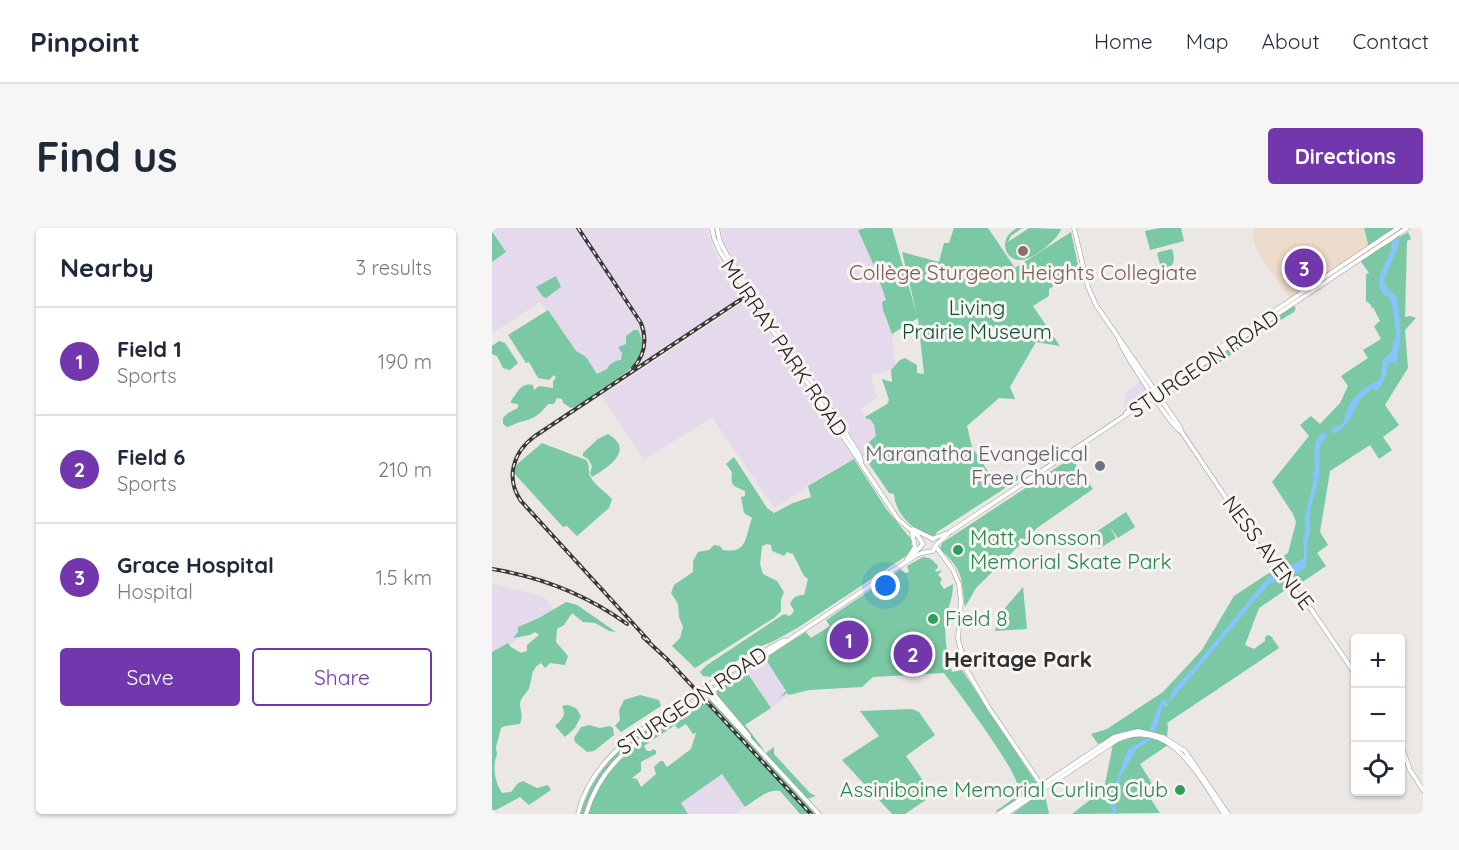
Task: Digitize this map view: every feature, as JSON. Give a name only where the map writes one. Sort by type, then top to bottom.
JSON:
[{"type":"main road","name":"MURRAY PARK ROAD","points":[[712,228],[718,248],[754,303],[894,513],[918,536],[922,544]]},
{"type":"main road","name":"MURRAY PARK ROAD","points":[[717,228],[724,250],[859,454],[862,465]]},
{"type":"main road","name":"NESS AVENUE","points":[[1074,228],[1090,295],[1155,394]]},
{"type":"main road","name":"STURGEON ROAD","points":[[931,539],[950,531],[1119,420],[1398,228]]},
{"type":"main road","name":"STURGEON ROAD","points":[[1155,394],[1407,228]]},
{"type":"main road","points":[[754,303],[760,304]]},
{"type":"main road","name":"NESS AVENUE","points":[[1119,340],[1175,426],[1181,431],[1275,569],[1311,609],[1351,668]]},
{"type":"main road","points":[[1148,386],[1146,400],[1160,401],[1164,390]]},
{"type":"main road","name":"MURRAY PARK ROAD","points":[[894,513],[907,525],[931,539]]},
{"type":"main road","points":[[907,559],[916,544],[909,529]]},
{"type":"main road","name":"STURGEON ROAD","points":[[936,546],[950,531]]},
{"type":"main road","points":[[952,568],[942,559],[927,552],[922,544],[931,539],[938,552],[952,568],[956,576],[960,591],[958,639],[963,663],[989,708],[1043,787]]},
{"type":"main road","name":"STURGEON ROAD","points":[[586,814],[599,783],[620,756],[709,693],[875,582],[916,552],[922,544]]},
{"type":"main road","points":[[927,552],[933,551],[936,546]]},
{"type":"main road","name":"STURGEON ROAD","points":[[875,582],[918,555],[927,552]]},
{"type":"main road","name":"STURGEON ROAD","points":[[578,814],[591,782],[614,752],[634,735],[743,662],[801,632]]},
{"type":"main road","points":[[705,688],[819,814]]},
{"type":"main road","points":[[1006,814],[1114,737],[1132,731],[1173,742],[1188,754],[1226,814]]},
{"type":"main road","points":[[1405,754],[1410,770],[1423,790]]},
{"type":"main road","points":[[999,814],[1043,787]]},
{"type":"shaded area","points":[[492,228],[708,228],[712,246],[720,262],[744,296],[600,391],[540,302],[492,333],[492,262],[506,252]]},
{"type":"shaded area","points":[[721,228],[866,228],[858,231],[875,268],[886,301],[883,310],[892,334],[895,366],[891,370],[871,375],[877,397],[861,410],[867,419],[870,418],[876,432],[876,436],[870,441],[878,456],[871,461],[866,453],[863,455],[842,420],[728,251],[722,240]]},
{"type":"shaded area","points":[[1254,228],[1364,228],[1369,248],[1291,301],[1257,251],[1253,237]]},
{"type":"shaded area","points":[[747,300],[854,459],[821,477],[774,508],[712,417],[644,460],[602,396]]},
{"type":"shaded area","points":[[1143,379],[1152,393],[1128,411],[1124,404],[1126,392]]},
{"type":"shaded area","points":[[492,583],[544,597],[556,614],[492,656]]},
{"type":"shaded area","points":[[765,658],[789,695],[771,708],[746,671]]},
{"type":"shaded area","points":[[722,774],[745,807],[736,814],[688,814],[681,803]]},
{"type":"green space","name":"Living Prairie Museum","points":[[892,228],[917,315],[902,252],[939,262],[944,243],[949,243],[954,228],[988,228],[1015,268],[1071,232],[1079,270],[1049,289],[1049,296],[1033,306],[1060,346],[1036,342],[1010,387],[1015,399],[999,398],[967,426],[972,447],[993,479],[1006,483],[1036,463],[1038,467],[937,532],[935,536],[920,531],[907,522],[898,509],[894,494],[889,493],[863,455],[866,453],[871,461],[878,456],[868,443],[876,436],[874,425],[870,419],[865,417],[887,404],[889,400],[882,379],[892,382],[891,370],[905,358],[917,365],[917,373],[924,374],[918,318],[892,334],[883,310],[882,302],[886,300],[858,230]]},
{"type":"green space","name":"Collège Sturgeon Heights Collegiate","points":[[1017,228],[1022,228],[1011,236],[1008,242],[1029,228],[1061,229],[1044,249],[1031,257],[1017,260],[1007,253],[1005,241]]},
{"type":"green space","points":[[1181,228],[1184,241],[1150,250],[1145,231]]},
{"type":"green space","points":[[1364,228],[1398,228],[1369,248]]},
{"type":"green space","points":[[492,231],[506,252],[492,262]]},
{"type":"green space","points":[[1408,232],[1411,239],[1407,241],[1405,317],[1416,318],[1405,330],[1408,368],[1385,405],[1399,425],[1383,437],[1392,450],[1379,459],[1370,445],[1330,471],[1320,532],[1328,545],[1317,553],[1326,566],[1301,583],[1295,584],[1295,588],[1290,587],[1259,608],[1245,645],[1254,649],[1265,641],[1268,635],[1279,648],[1167,723],[1167,738],[1148,731],[1135,730],[1115,735],[1098,744],[1091,734],[1107,729],[1163,692],[1202,650],[1234,596],[1275,569],[1271,564],[1288,553],[1296,522],[1272,482],[1309,436],[1300,425],[1311,416],[1320,424],[1340,403],[1348,386],[1341,376],[1368,358],[1363,350],[1381,339],[1374,326],[1380,321],[1373,307],[1371,308],[1366,301],[1366,274],[1369,273],[1360,260]]},
{"type":"green space","points":[[1172,249],[1173,263],[1162,271],[1157,254]]},
{"type":"green space","points":[[556,276],[561,287],[546,298],[543,297],[536,287]]},
{"type":"green space","points":[[1322,280],[1324,284],[1293,305],[1296,308],[1294,312],[1276,323],[1268,321],[1255,330],[1255,338],[1252,341],[1197,377],[1182,378],[1180,375]]},
{"type":"green space","points":[[548,310],[576,351],[586,357],[597,374],[621,360],[622,353],[618,347],[626,344],[626,336],[634,330],[638,330],[642,340],[642,350],[638,359],[625,374],[575,407],[571,408],[563,403],[562,399],[557,398],[554,404],[548,404],[536,416],[507,427],[503,424],[503,418],[518,408],[518,404],[511,403],[511,401],[522,387],[529,384],[533,385],[534,390],[539,386],[553,388],[553,381],[556,378],[554,375],[549,380],[538,378],[508,335]]},
{"type":"green space","points":[[499,341],[505,343],[518,363],[510,370],[503,368],[497,356],[492,354],[492,346]]},
{"type":"green space","points":[[608,434],[616,440],[619,452],[612,463],[592,477],[590,473],[592,466],[583,453],[598,439]]},
{"type":"green space","points":[[542,443],[586,460],[591,478],[612,499],[609,508],[577,536],[567,526],[563,527],[513,472],[515,466]]},
{"type":"green space","points":[[734,457],[767,508],[774,513],[811,497],[808,486],[854,459],[887,510],[911,539],[912,548],[906,556],[799,627],[759,647],[711,677],[703,676],[700,672],[784,614],[789,616],[792,614],[794,610],[790,604],[799,595],[804,595],[808,579],[804,576],[793,554],[787,552],[784,556],[772,551],[771,545],[762,546],[760,564],[763,574],[777,581],[784,592],[781,611],[774,618],[695,668],[672,646],[680,638],[683,627],[678,604],[671,593],[674,585],[693,572],[693,561],[698,552],[709,550],[714,545],[731,551],[741,547],[746,538],[752,518],[744,513],[741,497],[745,496],[745,491],[733,484],[732,472],[726,464]]},
{"type":"green space","points":[[1071,458],[1093,489],[1037,528],[976,588],[965,607],[960,575],[940,549],[942,543]]},
{"type":"green space","points":[[1126,512],[1135,527],[1118,538],[1110,527],[1116,538],[1099,549],[1090,536]]},
{"type":"green space","points":[[923,557],[937,564],[936,572],[942,570],[938,575],[942,579],[940,583],[944,589],[953,584],[945,630],[952,672],[962,670],[1037,784],[1033,790],[997,812],[1016,795],[1018,788],[1015,779],[986,731],[944,673],[873,677],[862,687],[809,690],[789,695],[787,693],[779,698],[786,691],[765,658],[806,632],[811,638],[830,626],[826,620],[900,570],[905,573],[909,572],[907,566]]},
{"type":"green space","points":[[1023,587],[1027,629],[995,631],[1000,614]]},
{"type":"green space","points":[[566,602],[577,605],[616,632],[609,631],[595,623],[583,622],[572,613],[564,625],[557,629],[556,642],[568,656],[565,665],[550,663],[545,668],[541,663],[535,668],[529,688],[520,702],[522,716],[520,724],[501,728],[496,747],[495,764],[496,779],[502,793],[511,792],[518,783],[523,781],[537,788],[548,785],[551,790],[529,805],[520,797],[492,810],[492,652],[508,643],[521,653],[527,651],[527,645],[539,635],[535,632],[513,638],[518,632],[518,627]]},
{"type":"green space","points":[[746,671],[771,708],[745,725],[764,750],[756,744],[716,695],[717,690]]},
{"type":"green space","points":[[640,695],[659,700],[661,706],[621,732],[615,726],[620,720],[619,710],[624,700]]},
{"type":"green space","points":[[705,699],[713,702],[763,757],[762,761]]},
{"type":"green space","points":[[704,700],[809,814],[800,814],[780,791],[766,793],[745,807],[722,774],[681,803],[688,814],[588,814],[600,787],[615,766],[657,731],[660,735],[644,746],[647,751],[653,749],[656,751],[656,754],[641,762],[641,771],[632,778],[637,779],[641,787],[656,774],[654,767],[660,761],[663,761],[667,767],[691,749],[696,733],[693,734],[686,724],[678,729],[675,725],[662,734],[659,729]]},
{"type":"green space","points":[[568,705],[576,708],[581,716],[575,728],[565,737],[555,726],[564,715],[562,706]]},
{"type":"green space","points":[[912,709],[919,712],[935,735],[906,756],[933,795],[905,814],[892,814],[842,760],[879,736],[860,711]]},
{"type":"green space","points":[[589,725],[600,728],[610,726],[613,728],[614,735],[594,751],[587,752],[575,742],[574,738],[581,727]]},
{"type":"green space","points":[[649,728],[651,730],[610,766],[595,787],[584,814],[580,814],[598,775],[626,745]]},
{"type":"green space","points":[[1136,736],[1159,740],[1168,745],[1140,764],[1156,790],[1148,795],[1160,813],[1072,814],[1104,789],[1113,744]]},
{"type":"green space","points":[[774,747],[774,754],[810,793],[816,796],[807,799],[766,755]]},
{"type":"green space","points":[[765,760],[816,814],[812,814],[763,762]]},
{"type":"green space","points":[[1041,793],[1045,795],[1049,814],[1012,814]]},
{"type":"water","points":[[1394,228],[1401,228],[1398,247],[1384,280],[1387,288],[1397,297],[1400,344],[1397,364],[1394,362],[1388,364],[1385,378],[1376,391],[1372,389],[1365,395],[1345,426],[1333,434],[1331,428],[1341,425],[1349,405],[1356,396],[1381,377],[1382,361],[1391,352],[1396,333],[1392,305],[1388,296],[1381,291],[1379,280],[1391,249]]},
{"type":"water","points":[[1324,431],[1327,437],[1323,440],[1320,450],[1319,476],[1310,511],[1305,568],[1292,576],[1278,578],[1277,581],[1269,584],[1170,702],[1168,700],[1172,696],[1170,693],[1263,583],[1269,577],[1283,574],[1290,566],[1304,558],[1305,516],[1313,484],[1315,449],[1317,439]]},
{"type":"water","points":[[1164,699],[1169,704],[1166,707],[1163,705],[1158,724],[1149,741],[1137,749],[1121,776],[1119,783],[1121,793],[1115,803],[1117,814],[1114,814],[1108,794],[1115,784],[1128,749],[1146,739],[1158,707]]},
{"type":"railway","points":[[578,228],[641,323],[644,347],[633,368]]},
{"type":"railway","points":[[649,641],[521,501],[513,483],[514,466],[521,450],[535,436],[743,298]]},
{"type":"railway","points":[[492,569],[546,582],[596,604],[627,624]]},
{"type":"railway","points":[[643,637],[668,660],[811,814]]},
{"type":"place","name":"Collège Sturgeon Heights Collegiate","points":[[1023,251]]},
{"type":"place","name":"Grace Hospital","points":[[1304,268]]},
{"type":"place","name":"Maranatha Evangelical Free Church","points":[[1100,466]]},
{"type":"place","name":"Matt Jonsson Memorial Skate Park","points":[[958,550]]},
{"type":"place","name":"Field 8","points":[[933,619]]},
{"type":"place","name":"Field 1","points":[[849,640]]},
{"type":"place","name":"Field 6","points":[[913,654]]},
{"type":"place","name":"Assiniboine Memorial Curling Club","points":[[1180,790]]},
{"type":"district","name":"Heritage Park","points":[[1018,659]]}]
